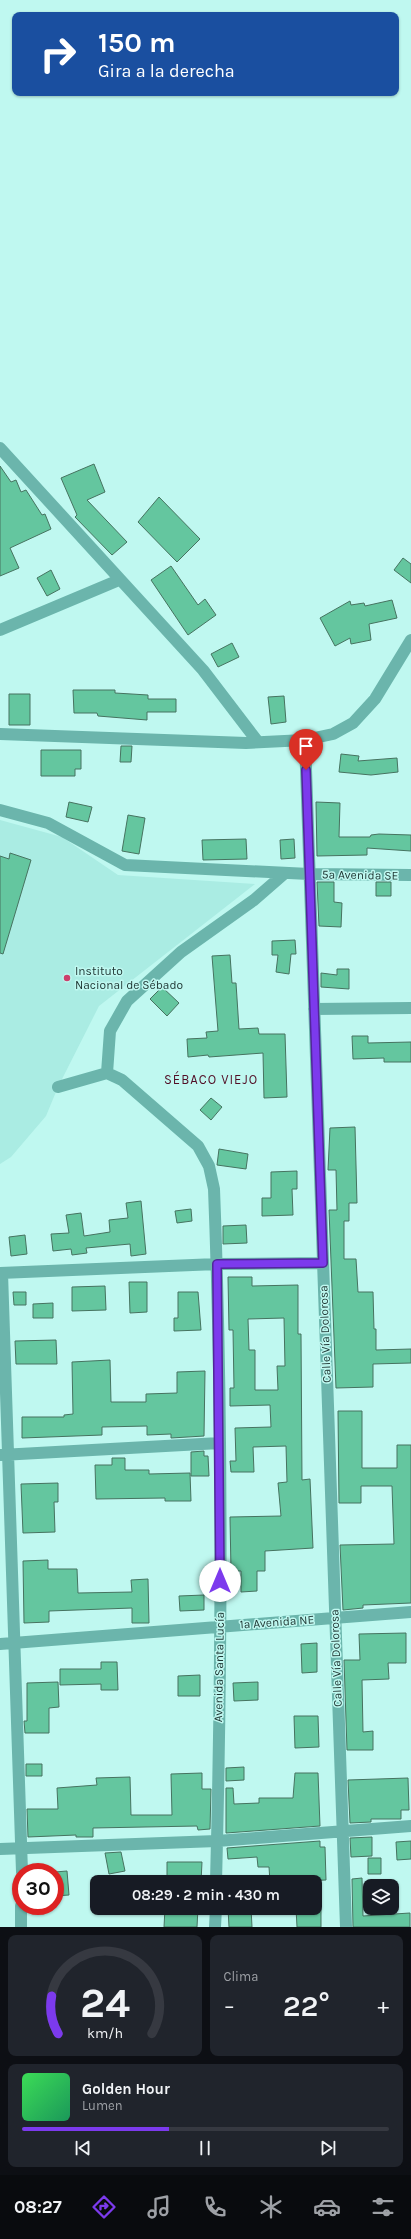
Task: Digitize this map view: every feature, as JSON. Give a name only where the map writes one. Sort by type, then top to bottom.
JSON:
[{"type":"street","points":[[0,448],[202,670],[258,742]]},
{"type":"street","points":[[0,630],[119,580]]},
{"type":"street","points":[[0,734],[258,742],[305,740],[333,734],[353,723],[375,699],[411,640]]},
{"type":"street","name":"Calle Vía Dolorosa","points":[[305,740],[346,1927]]},
{"type":"street","name":"5a Avenida SE","points":[[0,810],[48,823],[125,865],[310,874],[411,875]]},
{"type":"street","points":[[58,1087],[107,1073],[110,1031],[127,1001],[181,952],[254,900],[285,873]]},
{"type":"street","points":[[314,1009],[411,1008]]},
{"type":"street","name":"Avenida Santa Lucía","points":[[107,1073],[122,1080],[198,1146],[209,1166],[214,1189],[217,1264],[220,1443],[220,1627],[216,1875]]},
{"type":"street","points":[[22,1863],[15,1643],[4,1455],[1,1273],[217,1264],[323,1263]]},
{"type":"street","points":[[4,1455],[220,1443]]},
{"type":"street","name":"1a Avenida NE","points":[[0,1644],[411,1612]]},
{"type":"street","points":[[0,1849],[217,1841],[411,1826]]},
{"type":"street","points":[[21,1915],[21,1927]]},
{"type":"street","points":[[215,1927],[216,1915]]},
{"type":"shaded area","name":"Instituto Nacional de Sébado","points":[[0,820],[62,837],[118,875],[255,884],[99,1006],[58,1087],[46,1116],[11,1157],[0,1164]]},
{"type":"building","points":[[94,464],[105,492],[87,500],[127,542],[112,555],[75,517],[77,515],[61,478]]},
{"type":"building","points":[[0,466],[11,482],[16,480],[21,492],[26,490],[42,515],[45,514],[51,529],[10,548],[19,568],[0,576]]},
{"type":"building","points":[[159,497],[200,539],[177,562],[138,522]]},
{"type":"building","points":[[403,558],[411,564],[411,583],[394,570]]},
{"type":"building","points":[[171,566],[198,605],[205,599],[216,615],[188,635],[151,580]]},
{"type":"building","points":[[51,570],[60,589],[47,596],[37,578]]},
{"type":"building","points":[[392,600],[397,618],[369,624],[371,640],[351,644],[350,638],[335,646],[320,618],[350,601],[351,605],[364,603],[365,606]]},
{"type":"building","points":[[232,643],[239,657],[218,667],[211,654]]},
{"type":"building","points":[[73,690],[115,690],[115,693],[148,695],[148,699],[176,699],[176,712],[147,712],[147,720],[98,716],[97,713],[74,713]]},
{"type":"building","points":[[9,694],[30,694],[30,725],[9,725]]},
{"type":"building","points":[[284,696],[286,722],[271,724],[268,697]]},
{"type":"building","points":[[121,746],[132,746],[131,762],[120,762]]},
{"type":"building","points":[[41,750],[81,750],[81,769],[75,769],[75,776],[41,776]]},
{"type":"building","points":[[341,754],[359,756],[358,761],[397,758],[398,772],[371,775],[339,772]]},
{"type":"building","points":[[69,802],[92,807],[88,822],[66,817]]},
{"type":"building","points":[[316,802],[340,803],[339,837],[370,837],[371,835],[379,834],[411,835],[411,851],[367,848],[367,855],[317,856]]},
{"type":"building","points":[[128,815],[145,818],[139,854],[122,851]]},
{"type":"building","points":[[246,839],[247,859],[203,860],[202,840]]},
{"type":"building","points":[[294,839],[295,858],[281,859],[280,840]]},
{"type":"building","points":[[10,853],[31,860],[3,954],[0,953],[0,856],[9,859]]},
{"type":"building","points":[[317,882],[334,882],[334,902],[342,903],[341,927],[319,926]]},
{"type":"building","points":[[376,882],[391,882],[391,896],[376,896]]},
{"type":"building","points":[[295,940],[296,954],[291,954],[289,974],[276,972],[278,955],[272,955],[272,941]]},
{"type":"building","points":[[230,955],[232,983],[236,983],[239,1029],[258,1028],[259,1034],[285,1034],[287,1097],[264,1098],[263,1053],[188,1057],[187,1039],[207,1038],[206,1032],[218,1031],[212,956]]},
{"type":"building","points":[[337,969],[349,969],[349,989],[321,987],[321,973],[337,975]]},
{"type":"building","points":[[162,987],[179,1003],[167,1016],[150,999]]},
{"type":"building","points":[[352,1036],[368,1036],[368,1043],[411,1042],[411,1062],[384,1062],[384,1058],[353,1059]]},
{"type":"building","points":[[211,1098],[222,1107],[211,1120],[200,1110]]},
{"type":"building","points":[[355,1127],[357,1203],[349,1203],[349,1221],[344,1221],[344,1259],[356,1259],[358,1292],[373,1292],[376,1350],[411,1349],[411,1363],[373,1364],[373,1387],[336,1388],[329,1210],[337,1210],[336,1170],[328,1170],[330,1128]]},
{"type":"building","points":[[219,1149],[248,1154],[246,1169],[217,1165]]},
{"type":"building","points":[[297,1171],[297,1189],[292,1189],[293,1215],[262,1216],[262,1198],[271,1198],[271,1172]]},
{"type":"building","points":[[141,1201],[146,1254],[131,1256],[130,1244],[86,1248],[87,1253],[72,1255],[71,1249],[53,1251],[51,1234],[69,1233],[66,1215],[81,1213],[84,1236],[110,1232],[109,1220],[128,1218],[126,1203]]},
{"type":"building","points":[[191,1209],[192,1221],[177,1223],[175,1211]]},
{"type":"building","points":[[246,1225],[247,1243],[223,1244],[223,1226]]},
{"type":"building","points":[[25,1235],[27,1254],[11,1256],[9,1237]]},
{"type":"building","points":[[228,1277],[252,1277],[252,1286],[298,1285],[298,1334],[301,1334],[302,1480],[310,1479],[313,1548],[265,1551],[265,1571],[257,1571],[257,1591],[241,1592],[241,1571],[231,1571],[230,1517],[281,1516],[278,1483],[287,1482],[286,1446],[253,1447],[254,1472],[231,1472],[230,1461],[236,1461],[235,1428],[271,1427],[270,1405],[230,1406],[230,1388],[234,1388],[233,1330],[229,1330]],"holes":[[[284,1318],[285,1366],[277,1366],[278,1390],[255,1390],[255,1350],[249,1350],[248,1319]]]},
{"type":"building","points":[[129,1282],[147,1282],[147,1312],[130,1313]]},
{"type":"building","points":[[105,1286],[106,1310],[72,1311],[72,1287]]},
{"type":"building","points":[[13,1292],[26,1292],[26,1305],[14,1305]]},
{"type":"building","points":[[178,1292],[198,1292],[201,1330],[174,1331],[174,1318],[178,1318]]},
{"type":"building","points":[[53,1303],[53,1318],[33,1318],[33,1304]]},
{"type":"building","points":[[56,1340],[57,1364],[16,1364],[15,1341]]},
{"type":"building","points":[[110,1360],[111,1402],[146,1402],[146,1394],[177,1393],[177,1372],[205,1371],[204,1436],[171,1438],[171,1434],[147,1435],[147,1426],[102,1427],[102,1435],[22,1438],[22,1417],[64,1417],[64,1415],[73,1414],[72,1362]]},
{"type":"building","points":[[338,1411],[362,1411],[362,1468],[397,1468],[397,1445],[411,1445],[411,1603],[363,1605],[363,1608],[343,1610],[340,1545],[394,1544],[392,1486],[361,1486],[361,1503],[339,1503]]},
{"type":"building","points":[[204,1451],[204,1456],[208,1456],[209,1476],[191,1476],[191,1452]]},
{"type":"building","points":[[112,1458],[125,1458],[125,1470],[149,1470],[149,1474],[190,1473],[191,1501],[165,1501],[165,1498],[96,1499],[95,1465],[112,1465]]},
{"type":"building","points":[[58,1483],[58,1502],[54,1502],[55,1532],[23,1533],[21,1484]]},
{"type":"building","points":[[48,1560],[48,1569],[77,1569],[78,1593],[132,1592],[131,1580],[148,1579],[149,1623],[132,1623],[132,1608],[49,1611],[49,1622],[24,1623],[23,1561]]},
{"type":"building","points":[[204,1595],[204,1610],[180,1611],[179,1596]]},
{"type":"building","points":[[406,1633],[406,1663],[388,1663],[389,1679],[362,1680],[363,1732],[373,1731],[373,1750],[347,1750],[344,1660],[360,1660],[359,1634]]},
{"type":"building","points":[[317,1643],[317,1672],[302,1673],[301,1644]]},
{"type":"building","points":[[101,1662],[117,1662],[118,1690],[101,1690],[101,1684],[60,1685],[60,1669],[101,1669]]},
{"type":"building","points":[[200,1675],[200,1696],[178,1696],[178,1676]]},
{"type":"building","points":[[58,1682],[59,1707],[49,1708],[49,1733],[25,1733],[24,1721],[27,1721],[27,1683]]},
{"type":"building","points":[[258,1682],[258,1700],[234,1701],[233,1683]]},
{"type":"building","points":[[294,1716],[318,1716],[319,1747],[295,1748]]},
{"type":"building","points":[[26,1764],[42,1764],[42,1776],[26,1776]]},
{"type":"building","points":[[244,1767],[244,1780],[226,1781],[226,1768]]},
{"type":"building","points":[[202,1773],[202,1789],[211,1789],[210,1829],[198,1830],[197,1826],[93,1828],[93,1837],[76,1837],[76,1835],[28,1837],[27,1809],[58,1809],[57,1788],[97,1785],[96,1778],[130,1777],[131,1815],[172,1815],[171,1774]]},
{"type":"building","points":[[295,1773],[318,1773],[320,1826],[226,1833],[226,1788],[233,1788],[234,1804],[259,1803],[259,1798],[293,1798]]},
{"type":"building","points":[[408,1778],[409,1810],[401,1810],[401,1819],[371,1819],[371,1822],[350,1823],[348,1780]]},
{"type":"building","points":[[372,1837],[372,1856],[351,1857],[350,1838]]},
{"type":"building","points":[[320,1841],[320,1847],[325,1847],[326,1880],[322,1880],[322,1875],[270,1875],[269,1867],[258,1867],[257,1857],[228,1859],[227,1848]]},
{"type":"building","points":[[411,1841],[411,1859],[397,1860],[396,1842]]},
{"type":"building","points":[[121,1852],[125,1871],[109,1874],[105,1853]]},
{"type":"building","points":[[368,1858],[381,1858],[381,1874],[368,1874]]},
{"type":"building","points":[[167,1862],[202,1862],[201,1875],[167,1875]]},
{"type":"building","points":[[64,1871],[67,1871],[69,1895],[64,1895]]},
{"type":"building","points":[[362,1878],[363,1916],[399,1915],[399,1914],[410,1913],[410,1927],[353,1927],[352,1879]]},
{"type":"building","points":[[165,1915],[198,1915],[197,1927],[164,1927]]},
{"type":"building","points":[[228,1915],[251,1915],[252,1927],[229,1927]]},
{"type":"building","points":[[296,1915],[321,1915],[321,1927],[297,1927]]},
{"type":"place","name":"Instituto Nacional de Sébado","points":[[67,978]]},
{"type":"district","name":"SÉBACO VIEJO","points":[[211,1079]]},
{"type":"route","points":[[220,1581],[220,1443],[217,1264],[323,1263],[306,770]]}]
